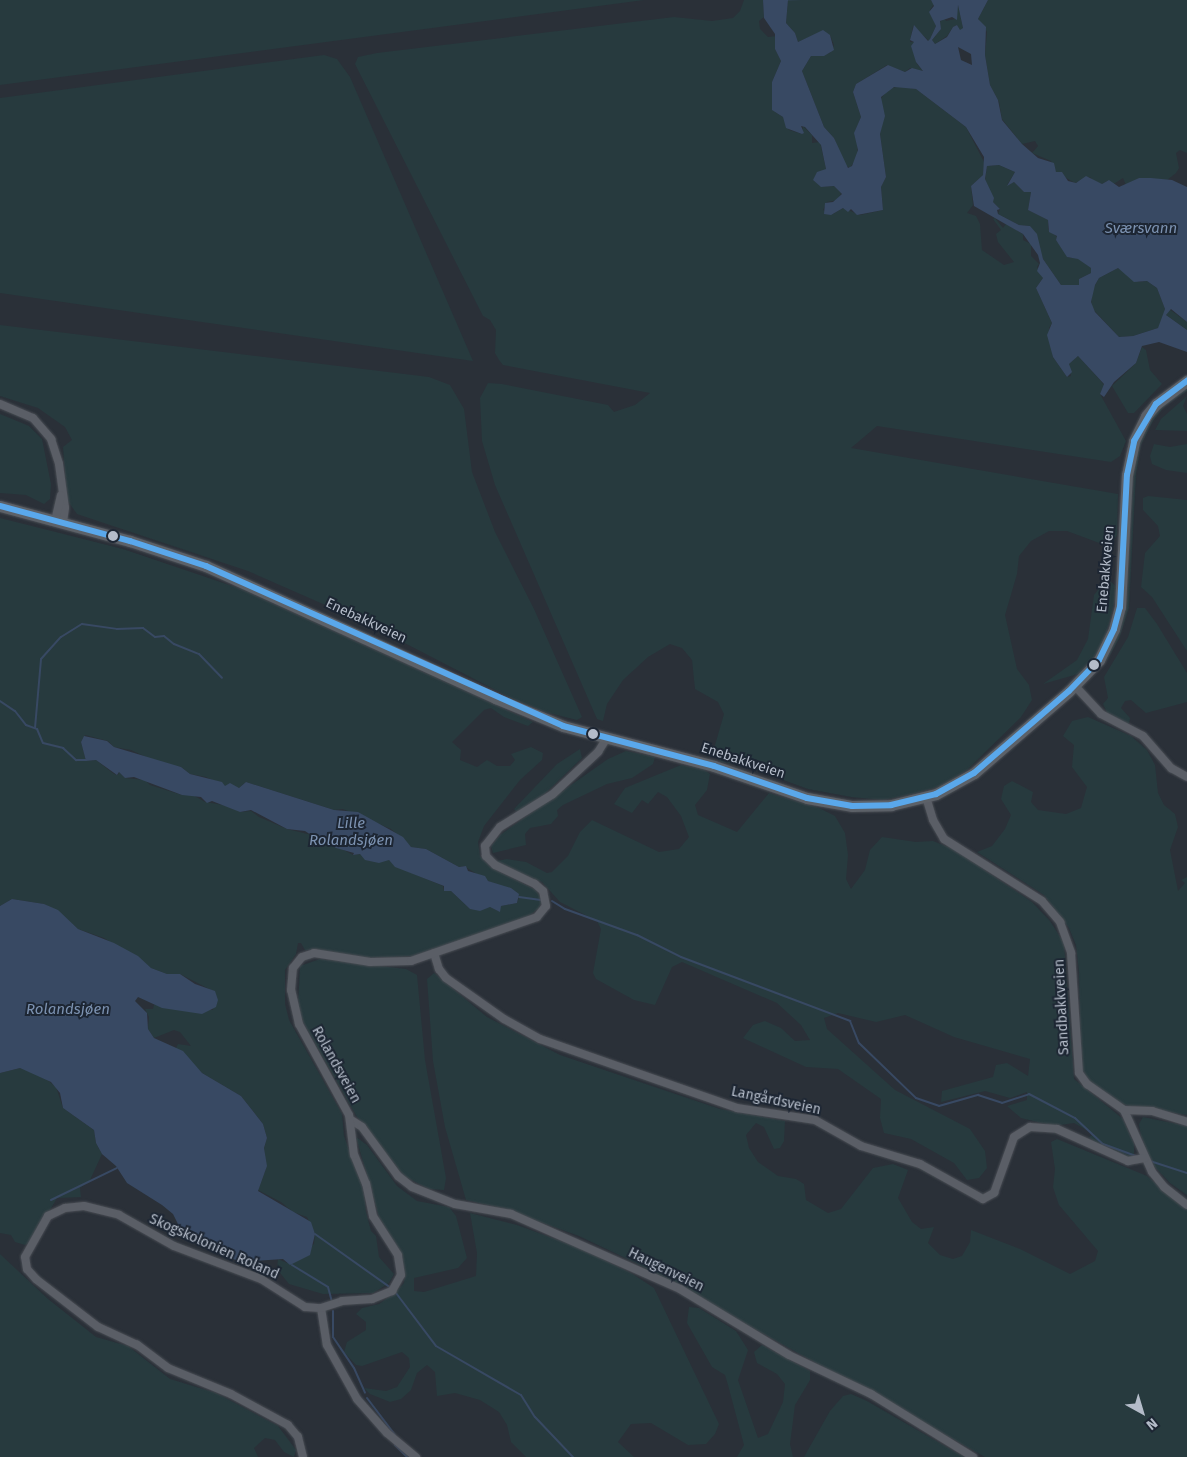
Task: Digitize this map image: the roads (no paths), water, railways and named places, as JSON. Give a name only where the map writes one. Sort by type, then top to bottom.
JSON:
[{"type":"main road","name":"Enebakkveien","points":[[0,506],[214,569],[532,714],[606,738],[699,762],[828,802],[879,806],[926,797],[958,783],[984,766],[1075,686],[1099,660],[1118,618],[1123,580],[1127,475],[1134,441],[1151,410],[1187,381]]},
{"type":"street","points":[[0,404],[33,418],[51,439],[58,457],[61,496],[59,522]]},
{"type":"street","points":[[1075,686],[1101,714],[1143,736],[1171,768],[1187,777]]},
{"type":"street","name":"Rolandsveien","points":[[321,1308],[342,1300],[382,1296],[395,1288],[400,1275],[395,1249],[373,1216],[366,1184],[354,1155],[351,1120],[299,1024],[291,990],[294,965],[302,957],[314,953],[391,962],[434,953],[533,919],[544,910],[546,898],[540,887],[494,865],[486,856],[485,846],[500,827],[553,794],[598,752],[606,738]]},
{"type":"street","name":"Sandbakkveien","points":[[926,797],[933,820],[944,839],[1042,901],[1060,922],[1072,953],[1079,1073],[1087,1084],[1124,1110]]},
{"type":"street","name":"Langårdsveien","points":[[434,953],[439,969],[446,978],[504,1019],[540,1039],[737,1108],[815,1120],[861,1146],[920,1164],[983,1199],[994,1193],[1014,1137],[1030,1127],[1057,1130],[1128,1162],[1145,1158]]},
{"type":"street","points":[[1187,1122],[1152,1111],[1124,1110],[1145,1158],[1164,1187],[1187,1205]]},
{"type":"street","name":"Haugenveien","points":[[351,1120],[362,1127],[398,1176],[412,1188],[455,1204],[511,1214],[580,1242],[680,1289],[789,1355],[871,1394],[973,1457]]},
{"type":"street","name":"Skogskolonien Roland","points":[[302,1457],[298,1437],[288,1425],[231,1394],[168,1368],[137,1345],[98,1327],[36,1279],[27,1269],[25,1258],[51,1214],[66,1208],[91,1207],[119,1214],[174,1246],[261,1279],[300,1305],[321,1308]]},
{"type":"street","points":[[321,1308],[327,1345],[357,1399],[387,1433],[416,1457]]},
{"type":"water","name":"Sværsvann","points":[[763,0],[788,0],[786,23],[795,33],[798,42],[823,30],[830,35],[834,50],[824,56],[811,56],[802,71],[824,127],[834,138],[848,168],[852,166],[858,150],[854,133],[861,117],[853,92],[856,84],[888,65],[905,72],[912,68],[923,71],[916,62],[911,46],[914,42],[910,40],[914,25],[928,41],[930,39],[936,26],[929,12],[934,6],[931,0],[988,0],[978,19],[986,27],[985,55],[990,85],[998,100],[1002,120],[1022,144],[1038,158],[1054,163],[1056,172],[1062,172],[1068,181],[1076,183],[1086,176],[1102,184],[1109,180],[1119,187],[1139,178],[1151,178],[1172,180],[1187,187],[1187,322],[1171,309],[1166,315],[1187,330],[1187,352],[1159,342],[1142,346],[1136,363],[1114,382],[1104,397],[1100,394],[1104,384],[1078,356],[1069,364],[1072,372],[1067,377],[1053,357],[1047,335],[1052,323],[1036,288],[1043,278],[1037,271],[1040,263],[1038,255],[1023,234],[974,206],[971,186],[983,175],[984,157],[966,127],[916,89],[894,87],[881,97],[885,116],[880,134],[886,177],[881,187],[883,210],[857,215],[851,209],[848,212],[843,208],[831,215],[824,214],[825,203],[833,202],[842,194],[834,186],[821,187],[813,180],[817,172],[826,169],[821,145],[805,127],[801,126],[804,133],[802,134],[786,128],[783,117],[772,110],[772,82],[781,61],[775,49],[775,34],[764,18]],"holes":[[[958,5],[963,28],[960,30],[957,25],[953,27],[947,37],[935,44],[932,40],[941,29],[940,21],[952,17],[957,20]],[[958,47],[971,54],[972,65],[961,60]],[[999,165],[1015,172],[1007,186],[1014,182],[1024,192],[1031,192],[1028,210],[1048,220],[1049,232],[1057,236],[1056,240],[1067,257],[1078,259],[1091,268],[1091,273],[1079,279],[1079,285],[1061,285],[1043,259],[1037,234],[1030,226],[1019,225],[998,214],[997,210],[1000,209],[993,202],[994,198],[985,179],[987,166]],[[1118,268],[1134,282],[1147,281],[1157,288],[1165,309],[1158,328],[1133,336],[1119,337],[1095,312],[1091,302],[1095,285],[1099,278]]]},
{"type":"water","name":"Lille Rolandsjøen","points":[[84,736],[107,741],[114,747],[181,767],[190,774],[222,782],[225,786],[230,783],[239,788],[246,782],[334,810],[358,812],[403,837],[411,847],[426,849],[459,867],[466,866],[468,871],[485,876],[488,881],[511,888],[519,894],[517,903],[501,906],[500,912],[490,907],[480,911],[470,909],[451,891],[444,891],[444,886],[395,867],[389,860],[379,863],[365,860],[360,854],[353,855],[354,853],[336,848],[320,837],[317,839],[305,831],[287,829],[251,810],[240,812],[212,801],[207,803],[201,797],[182,795],[134,777],[125,778],[119,772],[117,775],[96,760],[86,761],[81,742]]},
{"type":"water","name":"Rolandsjøen","points":[[12,899],[44,904],[58,910],[78,929],[114,943],[138,956],[151,968],[167,974],[180,974],[195,984],[215,991],[218,1000],[216,1007],[202,1014],[162,1008],[138,997],[135,1001],[147,1013],[148,1029],[154,1038],[183,1051],[202,1073],[241,1096],[263,1124],[267,1138],[264,1148],[267,1166],[258,1191],[311,1222],[315,1234],[310,1255],[290,1265],[283,1259],[242,1262],[221,1255],[179,1226],[173,1214],[162,1205],[127,1183],[116,1166],[102,1154],[96,1143],[94,1130],[63,1108],[60,1093],[51,1082],[20,1068],[0,1073],[0,906]]},
{"type":"waterway","points":[[35,728],[41,659],[61,637],[82,624],[117,629],[143,628],[155,637],[164,636],[174,644],[199,654],[222,678]]},
{"type":"waterway","points":[[0,701],[15,711],[26,725],[37,729],[43,743],[63,748],[76,760],[86,760]]},
{"type":"waterway","points":[[519,897],[541,900]]},
{"type":"waterway","points":[[552,901],[565,909],[637,935],[681,957],[850,1021],[859,1043],[916,1098],[939,1106],[978,1095],[1002,1103],[1029,1094],[1075,1118],[1103,1144],[1136,1156]]},
{"type":"waterway","points":[[1150,1161],[1187,1173]]},
{"type":"waterway","points":[[51,1200],[117,1168]]},
{"type":"waterway","points":[[315,1234],[391,1288]]},
{"type":"waterway","points":[[292,1265],[328,1287],[332,1302]]},
{"type":"waterway","points":[[396,1293],[436,1346],[521,1395],[535,1417],[573,1457]]},
{"type":"waterway","points":[[333,1311],[333,1337],[354,1368],[365,1393]]},
{"type":"waterway","points":[[367,1398],[395,1435]]},
{"type":"waterway","points":[[395,1445],[407,1457]]}]
